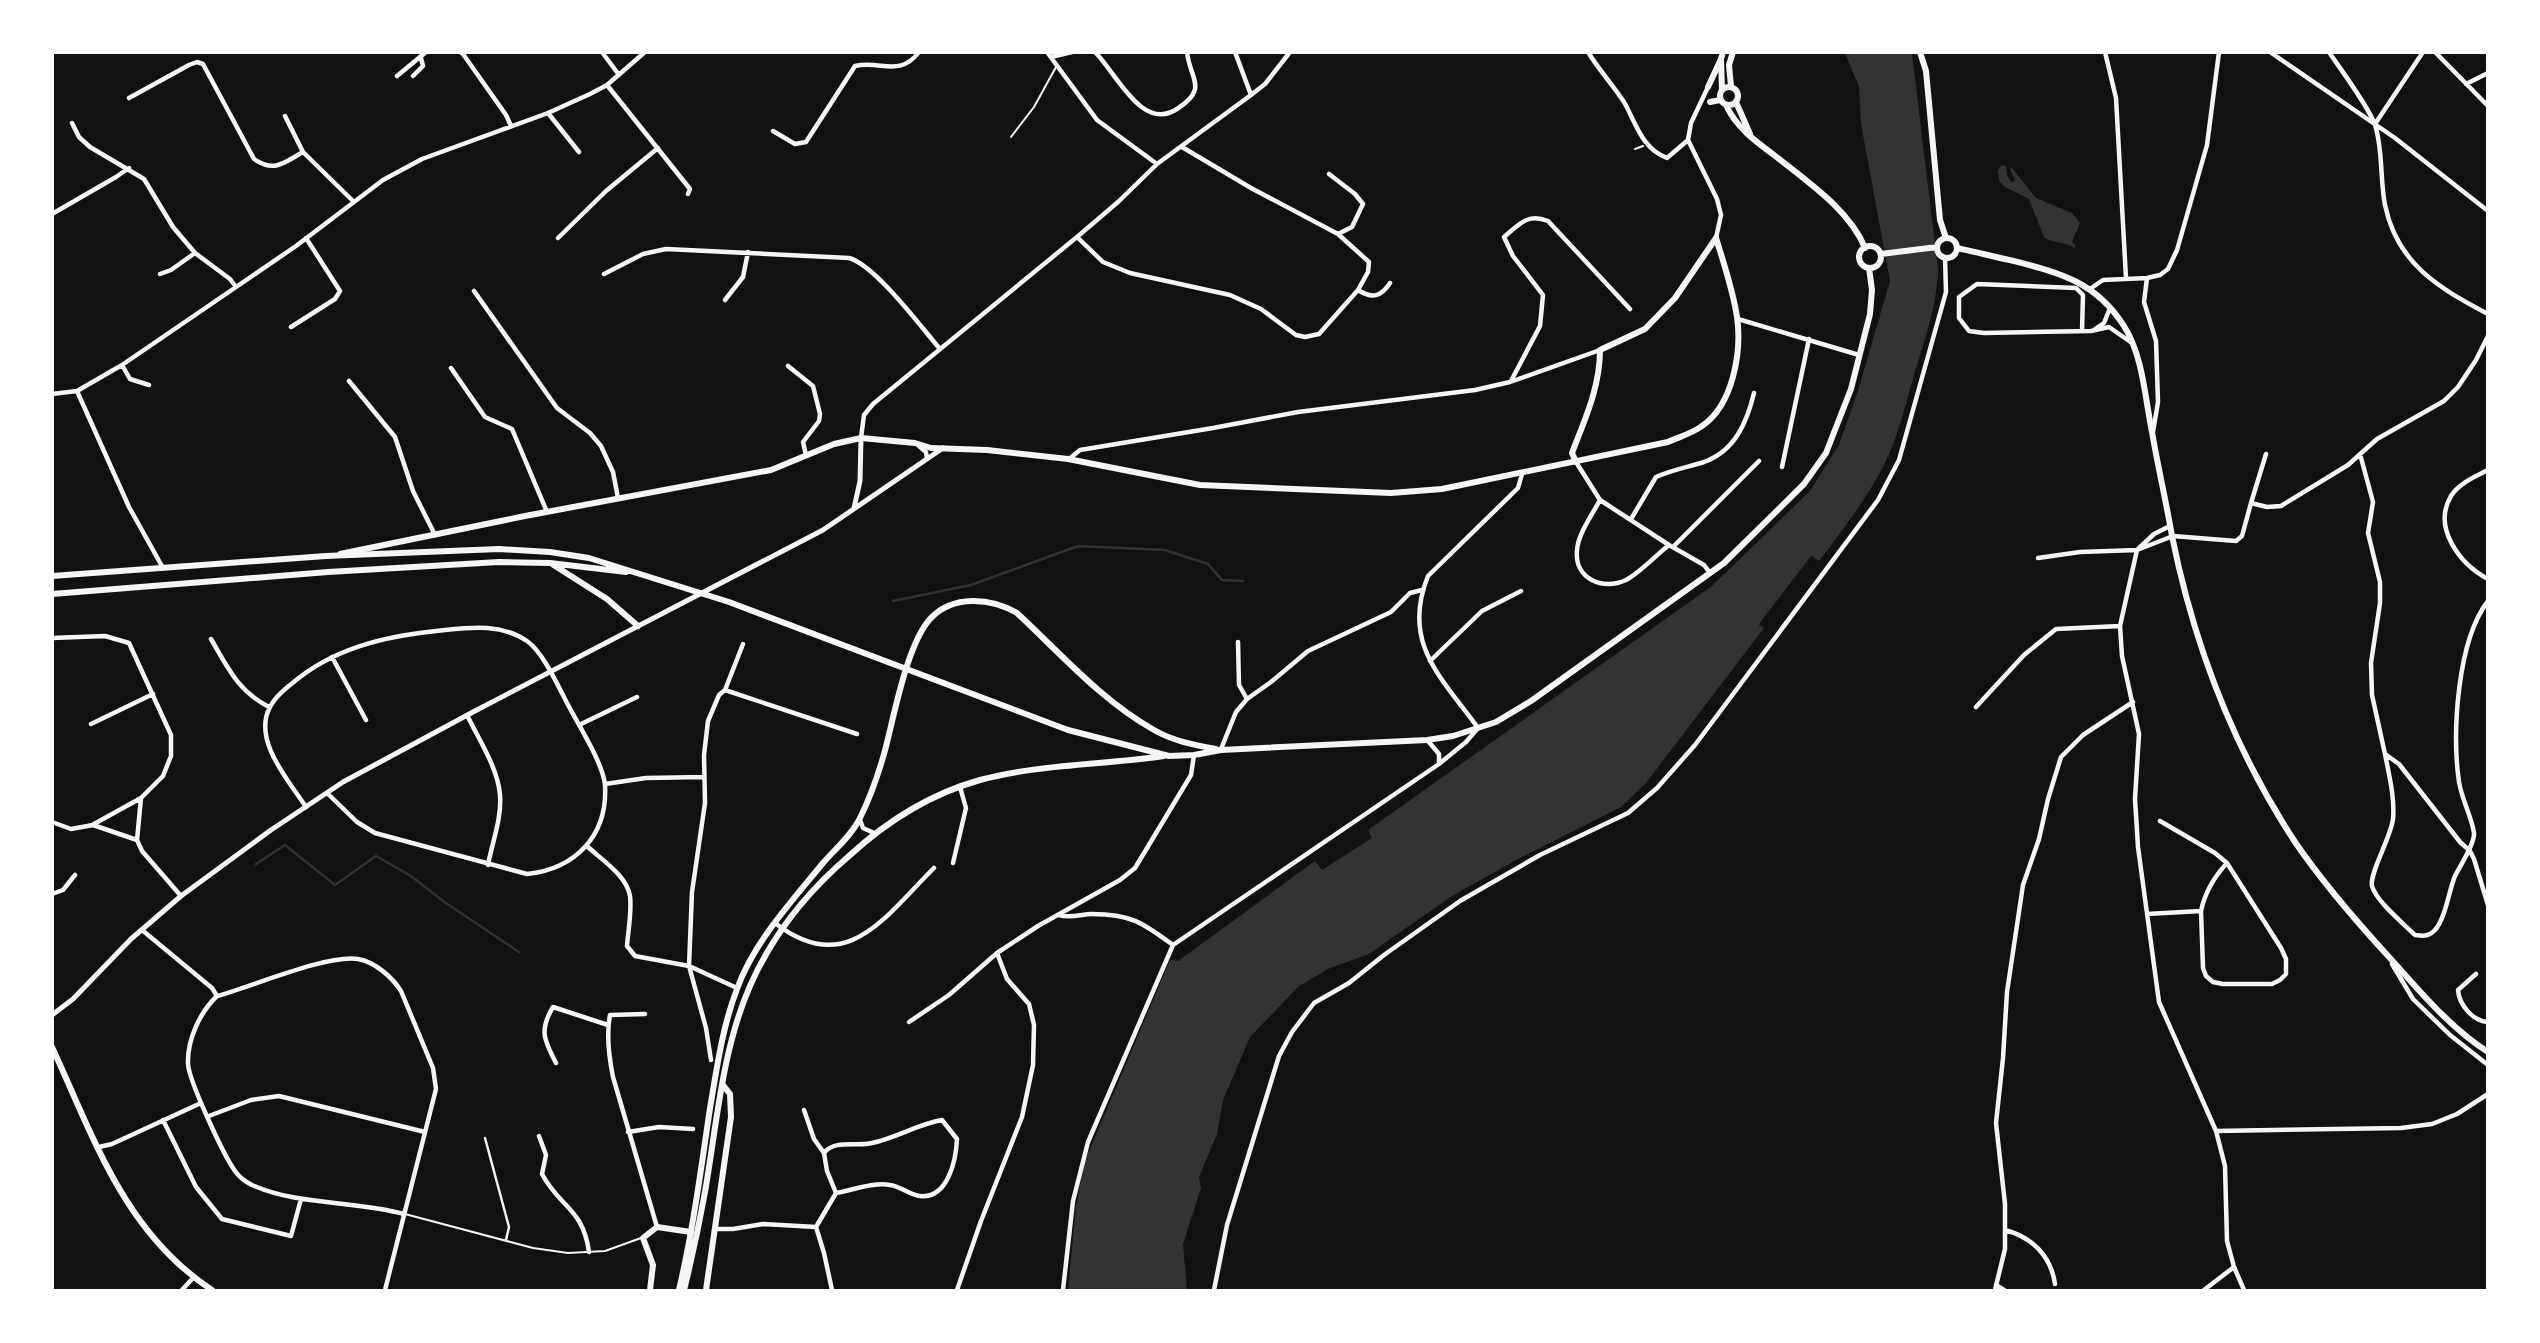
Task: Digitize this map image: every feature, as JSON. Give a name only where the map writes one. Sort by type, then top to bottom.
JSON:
[{"type":"main road","points":[[1732,52],[1729,65],[1731,86],[1738,92],[1736,102],[1752,138]]},
{"type":"main road","points":[[1920,52],[1926,71],[1940,220],[1946,238]]},
{"type":"main road","points":[[1708,87],[1722,56]]},
{"type":"main road","points":[[1722,56],[1723,102],[1735,121],[1841,214],[1860,237],[1865,248]]},
{"type":"main road","points":[[1722,90],[1731,86]]},
{"type":"main road","points":[[1710,102],[1736,102]]},
{"type":"main road","points":[[326,556],[766,472],[834,444],[861,438],[915,443],[931,448],[986,450],[1069,459],[1200,485],[1391,493],[1442,489],[1668,442],[1703,426],[1723,405],[1728,391],[1737,351],[1738,320],[1729,275],[1716,238]]},
{"type":"main road","points":[[1576,463],[1572,453],[1596,392],[1600,351],[1645,329],[1675,298],[1716,238]]},
{"type":"main road","points":[[1946,238],[1953,239],[1957,248],[1955,254],[1945,257],[1936,247],[1940,240],[1946,238]]},
{"type":"main road","points":[[684,1290],[705,1193],[733,1034],[750,986],[783,929],[832,871],[874,833],[927,799],[980,780],[1028,771],[1221,750],[1427,740],[1452,736],[1496,722],[1531,701],[1711,573],[1804,484],[1826,453],[1851,389],[1860,356],[1870,314],[1872,290],[1869,268],[1860,261],[1860,254],[1865,248],[1874,247],[1882,254],[1936,247]]},
{"type":"main road","points":[[1957,248],[2063,274],[2090,289],[2124,326],[2133,344],[2141,376],[2172,537],[2194,625],[2213,683],[2249,764],[2296,844],[2329,887],[2431,1003],[2479,1046],[2487,1048]]},
{"type":"main road","points":[[1869,268],[1877,265],[1882,254]]},
{"type":"main road","points":[[52,576],[326,556],[499,548],[589,558],[729,602],[1068,730],[1169,755]]},
{"type":"main road","points":[[52,594],[354,570],[499,562],[550,563],[649,576]]},
{"type":"main road","points":[[550,563],[607,599],[638,626]]},
{"type":"main road","points":[[679,1290],[691,1232],[721,1040],[737,988],[750,960],[775,923],[859,820],[883,757],[913,651],[920,633],[931,618],[945,607],[973,600],[1001,604],[1017,613],[1104,694],[1153,730],[1182,742],[1221,750]]},
{"type":"main road","points":[[52,1047],[110,1175],[137,1219],[167,1255],[192,1278],[212,1290]]},
{"type":"main road","points":[[706,1290],[731,1117],[730,1094],[723,1085]]},
{"type":"main road","points":[[650,1290],[653,1265],[643,1238],[657,1227],[691,1232]]},
{"type":"street","points":[[397,76],[426,52]]},
{"type":"street","points":[[460,52],[512,126]]},
{"type":"street","points":[[602,52],[619,75]]},
{"type":"street","points":[[52,394],[77,391],[122,365],[402,169],[548,113],[607,85],[645,52]]},
{"type":"street","points":[[773,131],[795,144],[806,142],[855,66],[867,64],[901,67],[912,61],[919,52]]},
{"type":"street","points":[[1072,52],[1049,55],[1097,120],[1157,164]]},
{"type":"street","points":[[1096,52],[1142,110],[1158,116],[1171,113],[1189,101],[1195,89],[1196,77],[1186,52]]},
{"type":"street","points":[[1235,52],[1251,95]]},
{"type":"street","points":[[854,509],[860,481],[864,415],[873,404],[1077,237],[1157,164],[1265,84],[1290,52]]},
{"type":"street","points":[[1588,52],[1624,102],[1643,139],[1667,158],[1688,140],[1708,87]]},
{"type":"street","points":[[2105,52],[2116,98],[2126,231],[2126,278]]},
{"type":"street","points":[[2090,289],[2103,281],[2147,278],[2160,275],[2168,269],[2177,250],[2207,145],[2218,52]]},
{"type":"street","points":[[2270,52],[2375,125],[2487,211]]},
{"type":"street","points":[[2329,52],[2375,125],[2385,206],[2395,235],[2415,265],[2443,290],[2487,314]]},
{"type":"street","points":[[2375,125],[2423,52]]},
{"type":"street","points":[[2435,52],[2487,106]]},
{"type":"street","points":[[413,76],[423,66],[421,58]]},
{"type":"street","points":[[129,98],[197,62],[206,67],[254,159],[265,166],[276,166],[303,152]]},
{"type":"street","points":[[2466,84],[2487,73]]},
{"type":"street","points":[[607,85],[690,189],[688,194]]},
{"type":"street","points":[[1698,108],[1710,102]]},
{"type":"street","points":[[548,113],[579,152]]},
{"type":"street","points":[[285,116],[303,152],[354,202]]},
{"type":"street","points":[[72,123],[79,137],[90,147],[144,179],[173,227],[195,253],[230,279],[236,287]]},
{"type":"street","points":[[1688,140],[1717,199],[1721,215],[1716,238]]},
{"type":"street","points":[[1077,237],[1103,262],[1130,273],[1230,295],[1261,309],[1296,335],[1305,337],[1319,334],[1358,290],[1368,272],[1368,262],[1338,234],[1251,188],[1182,147]]},
{"type":"street","points":[[558,238],[606,191],[658,148]]},
{"type":"street","points":[[52,214],[129,168]]},
{"type":"street","points":[[1329,174],[1355,194],[1363,205],[1352,227],[1338,234]]},
{"type":"street","points":[[1510,382],[1540,326],[1544,295],[1513,256],[1504,237],[1528,218],[1538,217],[1548,221],[1630,309]]},
{"type":"street","points":[[291,327],[334,299],[340,291],[306,238]]},
{"type":"street","points":[[604,274],[643,254],[666,249],[855,260],[883,284],[940,349]]},
{"type":"street","points":[[725,300],[743,277],[748,252]]},
{"type":"street","points":[[160,274],[195,253]]},
{"type":"street","points":[[1214,1290],[1227,1226],[1279,1056],[1292,1032],[1314,1003],[1349,983],[1460,901],[1541,855],[1628,813],[1657,788],[1695,745],[1878,500],[1899,460],[1943,305],[1946,292],[1945,257]]},
{"type":"street","points":[[2147,278],[2144,302],[2156,341],[2158,402],[2152,436]]},
{"type":"street","points":[[1358,290],[1367,296],[1376,296],[1385,291],[1390,283]]},
{"type":"street","points":[[2082,331],[2083,295],[2076,288],[1977,284],[1959,296],[1959,318],[1969,331],[1984,333],[2091,331],[2109,327],[2133,344]]},
{"type":"street","points":[[474,291],[558,408],[590,433],[601,446],[613,472],[618,499]]},
{"type":"street","points":[[2091,331],[2104,323],[2110,308]]},
{"type":"street","points":[[1738,320],[1860,356]]},
{"type":"street","points":[[2251,502],[2267,507],[2281,506],[2347,465],[2377,439],[2444,401],[2458,387],[2476,360],[2487,336]]},
{"type":"street","points":[[1782,467],[1809,340]]},
{"type":"street","points":[[1069,459],[1080,450],[1298,412],[1475,390],[1510,382],[1600,351]]},
{"type":"street","points":[[122,365],[130,379],[149,385]]},
{"type":"street","points":[[788,366],[813,386],[820,414],[819,421],[803,440],[806,456]]},
{"type":"street","points":[[451,368],[485,417],[510,426],[514,431],[547,512]]},
{"type":"street","points":[[349,381],[395,437],[413,491],[435,536]]},
{"type":"street","points":[[77,391],[129,507],[163,568]]},
{"type":"street","points":[[1631,519],[1656,477],[1712,459],[1738,436],[1749,416],[1754,393]]},
{"type":"street","points":[[915,443],[926,452],[927,459]]},
{"type":"street","points":[[52,1015],[73,999],[142,930],[181,896],[327,793],[467,715],[823,530],[943,448]]},
{"type":"street","points":[[2038,558],[2080,552],[2137,550],[2172,537],[2236,541],[2242,536],[2266,454]]},
{"type":"street","points":[[2360,454],[2373,502],[2368,533],[2380,582],[2380,603],[2371,663],[2377,729],[2385,754],[2393,820],[2384,851],[2372,874],[2372,885],[2377,895],[2414,935],[2426,936],[2434,932],[2440,923],[2452,883],[2464,856],[2470,851],[2475,835],[2459,781],[2456,746],[2457,700],[2474,626],[2487,601]]},
{"type":"street","points":[[1600,500],[1587,522],[1576,551],[1581,571],[1594,582],[1608,586],[1627,579],[1671,546],[1759,461]]},
{"type":"street","points":[[1576,463],[1600,500],[1704,565],[1711,573]]},
{"type":"street","points":[[2487,470],[2466,481],[2452,495],[2444,514],[2448,536],[2457,554],[2474,572],[2487,579]]},
{"type":"street","points":[[1063,1290],[1073,1201],[1088,1142],[1174,945],[1439,764],[1466,742],[1478,728],[1430,661],[1420,635],[1418,613],[1422,590],[1428,576],[1518,488],[1522,474]]},
{"type":"street","points":[[2171,526],[2154,534],[2137,550],[2120,626],[2122,656],[2139,734],[2135,799],[2138,847],[2159,1002],[2216,1131],[2225,1166],[2227,1241],[2244,1290]]},
{"type":"street","points":[[1221,750],[1236,712],[1247,699],[1308,651],[1391,612],[1410,593],[1422,590]]},
{"type":"street","points":[[1430,661],[1482,611],[1521,591]]},
{"type":"street","points":[[1976,707],[2024,655],[2056,629],[2120,626]]},
{"type":"street","points":[[306,807],[267,741],[269,707],[284,690],[311,668],[332,657],[391,637],[474,627],[505,630],[529,642],[550,672],[579,725],[605,784],[602,813],[595,835],[587,847],[569,860],[544,872],[527,874],[375,833],[351,817],[327,793]]},
{"type":"street","points":[[52,638],[104,636],[129,643],[171,735],[171,756],[163,776],[141,798],[93,825],[71,829],[52,822]]},
{"type":"street","points":[[211,639],[232,676],[251,698],[269,707]]},
{"type":"street","points":[[1238,642],[1239,685],[1247,699]]},
{"type":"street","points":[[711,1060],[706,1028],[689,966],[692,892],[705,803],[704,755],[708,721],[719,695],[725,690],[743,644]]},
{"type":"street","points":[[332,657],[366,720]]},
{"type":"street","points":[[725,690],[857,734]]},
{"type":"street","points":[[91,723],[153,694]]},
{"type":"street","points":[[579,725],[637,696]]},
{"type":"street","points":[[2004,1290],[1995,1288],[2005,1249],[2005,1203],[1996,1123],[2007,992],[2023,884],[2039,839],[2061,757],[2083,736],[2133,702]]},
{"type":"street","points":[[467,715],[498,781],[500,811],[488,865]]},
{"type":"street","points":[[1427,740],[1438,754],[1439,764]]},
{"type":"street","points":[[2385,754],[2399,764],[2470,851],[2487,905]]},
{"type":"street","points":[[909,1022],[949,995],[997,953],[1038,926],[1120,880],[1135,868],[1191,775],[1194,755]]},
{"type":"street","points":[[605,784],[646,778],[704,777]]},
{"type":"street","points":[[953,863],[966,808],[960,787]]},
{"type":"street","points":[[141,798],[137,840],[142,850],[181,896]]},
{"type":"street","points":[[859,820],[863,828],[874,833]]},
{"type":"street","points":[[2160,821],[2227,863],[2287,959],[2286,974],[2280,980],[2264,985],[2213,982],[2206,976],[2203,968],[2201,912],[2208,888],[2216,874],[2227,863]]},
{"type":"street","points":[[93,825],[137,840]]},
{"type":"street","points":[[587,847],[627,886],[631,897],[627,946],[635,956],[689,966],[737,988]]},
{"type":"street","points":[[775,923],[801,941],[841,945],[867,934],[934,868]]},
{"type":"street","points":[[52,894],[63,890],[75,875]]},
{"type":"street","points":[[2147,914],[2201,912]]},
{"type":"street","points":[[1059,915],[1067,918],[1091,914],[1126,916],[1136,919],[1174,945]]},
{"type":"street","points":[[142,930],[217,996]]},
{"type":"street","points":[[957,1290],[1022,1116],[1033,1065],[1034,1025],[1028,1004],[1007,979],[997,953]]},
{"type":"street","points":[[2387,954],[2413,999],[2450,1035],[2487,1065]]},
{"type":"street","points":[[385,1290],[436,1089],[433,1068],[401,991],[393,980],[377,968],[358,959],[323,963],[217,996],[194,1031],[189,1048],[190,1077],[236,1173],[249,1184],[278,1195],[404,1213]]},
{"type":"street","points":[[2476,974],[2458,990],[2458,1000],[2474,1016],[2487,1022]]},
{"type":"street","points":[[556,1063],[545,1041],[545,1021],[553,1006],[608,1025]]},
{"type":"street","points":[[645,1014],[610,1015],[609,1053],[628,1132],[657,1227]]},
{"type":"street","points":[[2216,1131],[2401,1128],[2432,1124],[2457,1114],[2487,1094]]},
{"type":"street","points":[[209,1116],[251,1100],[279,1096],[425,1132]]},
{"type":"street","points":[[99,1147],[112,1144],[201,1103]]},
{"type":"street","points":[[804,1110],[814,1139],[824,1153],[827,1171],[836,1193]]},
{"type":"street","points":[[163,1120],[196,1187],[222,1219],[291,1236],[301,1199]]},
{"type":"street","points":[[824,1153],[828,1148],[838,1145],[870,1144],[942,1120],[957,1139],[953,1162],[940,1191],[918,1196],[892,1185],[881,1184],[836,1193],[816,1227],[832,1290]]},
{"type":"street","points":[[628,1132],[659,1127],[693,1129]]},
{"type":"street","points":[[540,1136],[546,1155],[542,1174],[551,1191],[582,1222],[589,1252]]},
{"type":"street","points":[[485,1138],[509,1227],[506,1240]]},
{"type":"street","points":[[715,1229],[763,1224],[816,1227]]},
{"type":"street","points":[[2005,1230],[2017,1233],[2037,1247],[2054,1272],[2055,1284]]},
{"type":"street","points":[[2204,1290],[2234,1267]]},
{"type":"street","points":[[182,1290],[192,1278]]},
{"type":"lane","points":[[1011,137],[1034,107],[1057,66]]},
{"type":"lane","points":[[1634,149],[1643,146]]},
{"type":"lane","points":[[404,1213],[568,1253],[618,1247],[634,1239],[643,1238]]},
{"type":"shaded area","points":[[1845,53],[1912,53],[1938,270],[1931,318],[1894,443],[1869,492],[1819,561],[1812,556],[1759,625],[1764,628],[1646,783],[1621,807],[1452,896],[1369,954],[1330,968],[1299,986],[1250,1037],[1223,1100],[1217,1134],[1199,1177],[1201,1188],[1183,1244],[1187,1290],[1068,1290],[1076,1206],[1085,1161],[1170,960],[1178,961],[1315,861],[1322,870],[1372,838],[1368,830],[1712,586],[1810,491],[1839,445],[1858,391],[1890,281],[1861,124],[1859,87]]},
{"type":"shaded area","points":[[2002,165],[2006,166],[2012,183],[2015,180],[2010,169],[2012,168],[2036,198],[2072,213],[2080,223],[2072,242],[2076,246],[2074,248],[2044,237],[2029,199],[1999,181],[1998,170]]},
{"type":"pier","points":[[1811,556],[1822,563],[1818,565],[1812,561],[1764,624],[1766,630],[1759,624]]},
{"type":"waterway","points":[[893,601],[971,585],[1078,546],[1165,550],[1208,564],[1222,580],[1243,581]]},
{"type":"waterway","points":[[256,864],[285,845],[335,885],[376,856],[411,876],[519,952]]}]
